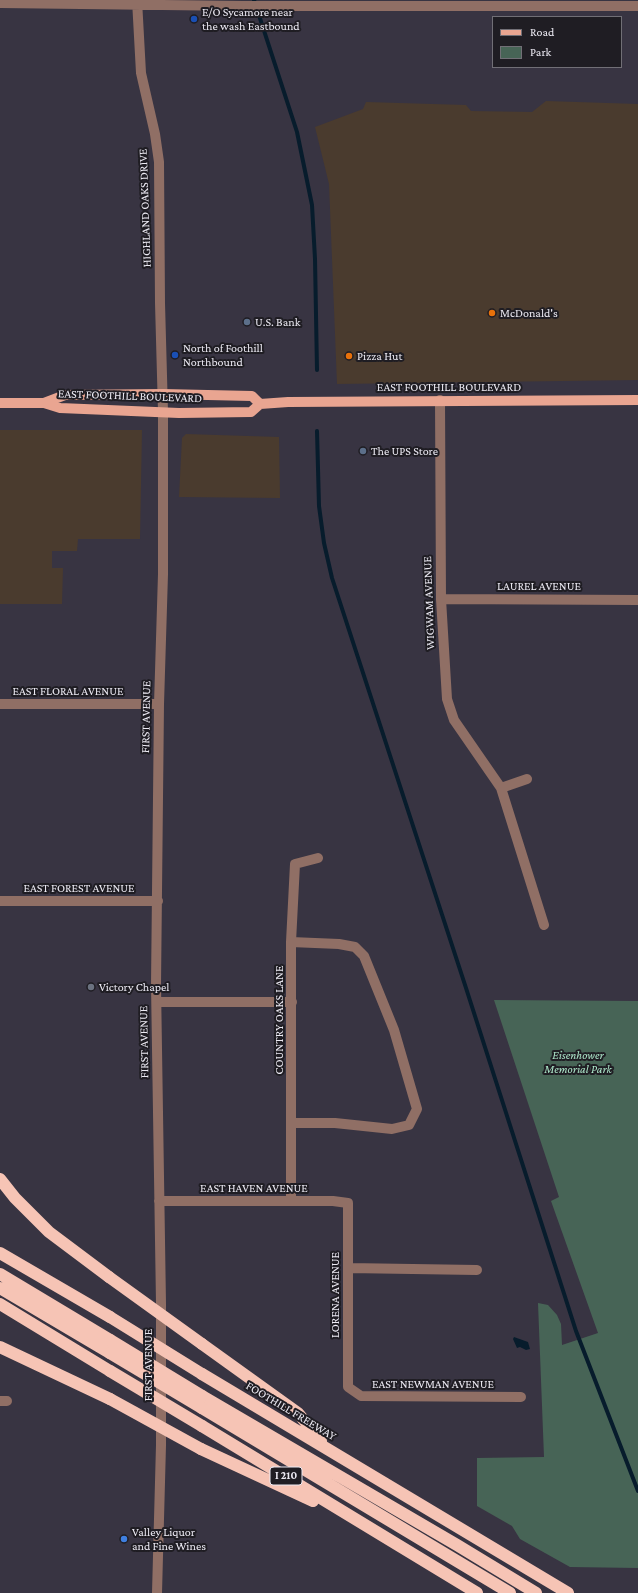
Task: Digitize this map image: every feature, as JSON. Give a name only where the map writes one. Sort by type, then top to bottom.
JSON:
[{"type":"highway","points":[[0,1179],[14,1198],[49,1232],[298,1413],[326,1448]]},
{"type":"highway","name":"FOOTHILL FREEWAY","points":[[0,1253],[110,1317],[202,1374],[568,1593]]},
{"type":"highway","points":[[0,1274],[202,1396],[457,1545],[536,1593]]},
{"type":"highway","points":[[0,1288],[510,1593]]},
{"type":"highway","name":"I 210","points":[[0,1304],[477,1593]]},
{"type":"highway","points":[[0,1347],[110,1399],[201,1449],[370,1527]]},
{"type":"main road","name":"EAST FOOTHILL BOULEVARD","points":[[44,403],[65,395],[163,394],[252,396],[260,404]]},
{"type":"main road","name":"EAST FOOTHILL BOULEVARD","points":[[0,403],[44,403],[60,408],[163,412],[251,412],[260,404],[288,402],[638,400]]},
{"type":"street","points":[[0,3],[137,2],[243,6],[374,3],[542,3],[638,6]]},
{"type":"street","name":"HIGHLAND OAKS DRIVE","points":[[137,2],[141,73],[155,134],[159,162],[163,394]]},
{"type":"street","name":"FIRST AVENUE","points":[[157,1593],[161,1446],[161,1304],[157,1002],[163,394]]},
{"type":"street","name":"WIGWAM AVENUE","points":[[440,400],[441,599],[447,699],[454,720],[501,788],[544,925]]},
{"type":"street","name":"LAUREL AVENUE","points":[[441,599],[638,600]]},
{"type":"street","name":"EAST FLORAL AVENUE","points":[[0,704],[159,704]]},
{"type":"street","points":[[501,788],[526,779]]},
{"type":"street","name":"COUNTRY OAKS LANE","points":[[291,1201],[291,942],[295,864],[318,858]]},
{"type":"street","name":"EAST FOREST AVENUE","points":[[0,902],[158,901]]},
{"type":"street","points":[[291,942],[339,944],[354,947],[364,956],[394,1030],[417,1109],[409,1124],[392,1129],[335,1123],[291,1123]]},
{"type":"street","points":[[157,1002],[292,1002]]},
{"type":"street","name":"EAST HAVEN AVENUE","points":[[159,1201],[348,1202]]},
{"type":"street","name":"LORENA AVENUE","points":[[348,1202],[348,1387]]},
{"type":"street","points":[[348,1268],[477,1270]]},
{"type":"street","name":"EAST NEWMAN AVENUE","points":[[348,1387],[361,1396],[521,1397]]},
{"type":"shaded area","points":[[546,101],[638,104],[638,380],[337,384],[329,184],[315,127],[363,109],[366,102],[466,105],[471,111],[532,112]]},
{"type":"shaded area","points":[[0,430],[142,430],[140,539],[78,539],[77,551],[52,551],[52,568],[63,568],[62,604],[0,604]]},
{"type":"shaded area","points":[[186,434],[279,437],[280,498],[179,497],[182,438]]},
{"type":"green space","name":"Eisenhower Memorial Park","points":[[494,1000],[638,1001],[638,1568],[570,1567],[520,1539],[512,1526],[477,1506],[477,1458],[544,1457],[538,1303],[548,1305],[557,1315],[561,1324],[562,1345],[598,1333],[551,1201],[559,1197]]},
{"type":"water","points":[[514,1337],[528,1342],[530,1349],[526,1350],[520,1347],[517,1348],[513,1339]]},
{"type":"waterway","points":[[254,0],[297,132],[312,205],[315,259],[317,370]]},
{"type":"waterway","points":[[317,431],[319,506],[324,543],[332,578],[576,1331],[638,1491]]},
{"type":"place","name":"E/O Sycamore near the wash Eastbound","points":[[194,19]]},
{"type":"place","name":"McDonald's","points":[[492,313]]},
{"type":"place","name":"U.S. Bank","points":[[247,322]]},
{"type":"place","name":"North of Foothill Northbound","points":[[175,355]]},
{"type":"place","name":"Pizza Hut","points":[[349,356]]},
{"type":"place","name":"The UPS Store","points":[[363,451]]},
{"type":"place","name":"Victory Chapel","points":[[91,987]]},
{"type":"place","name":"Valley Liquor and Fine Wines","points":[[124,1539]]}]
